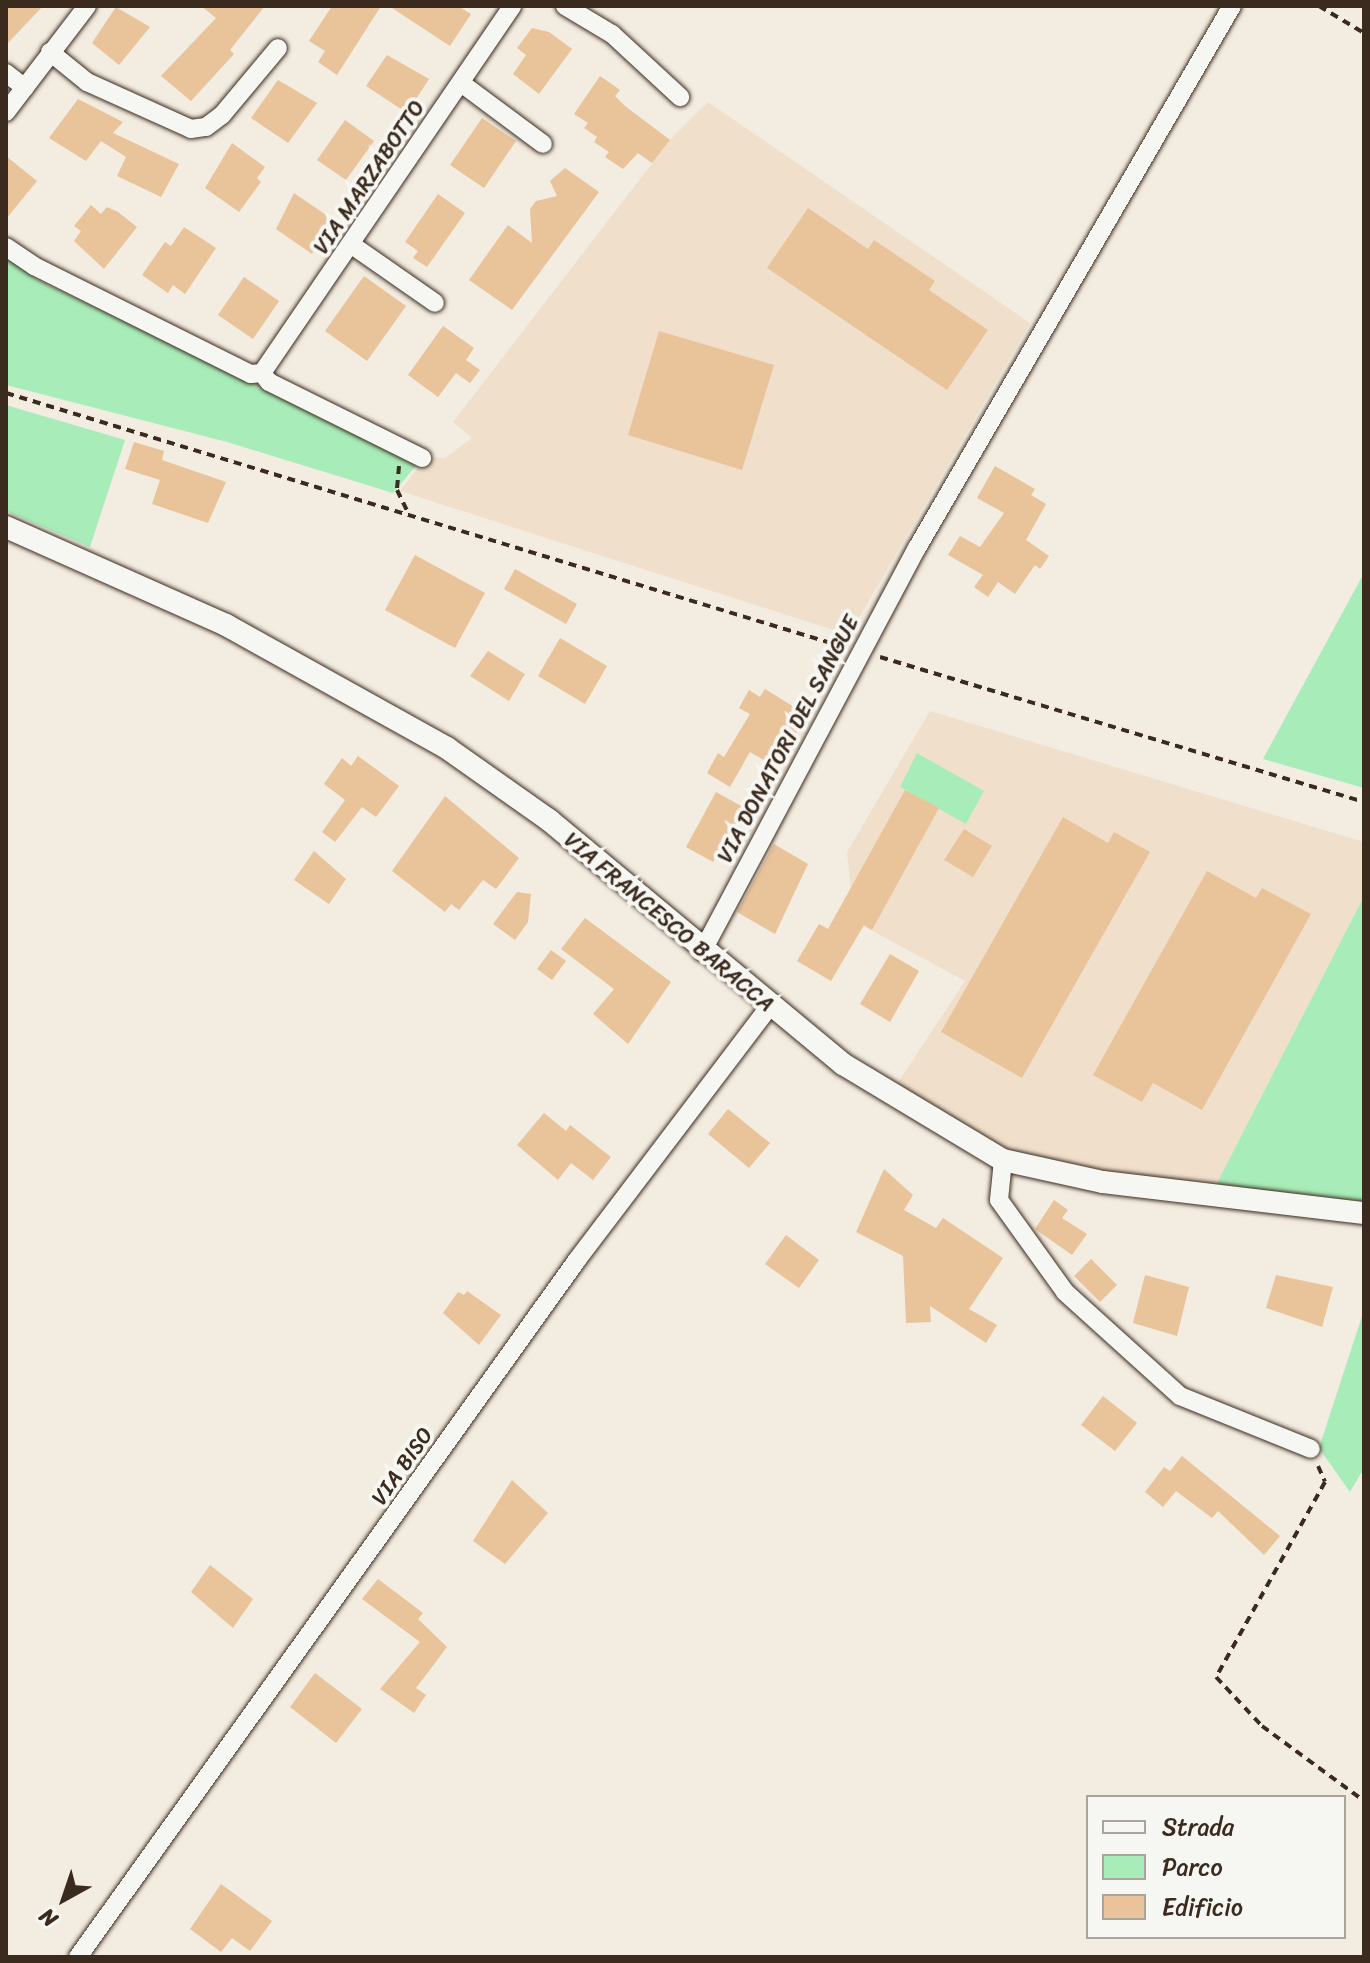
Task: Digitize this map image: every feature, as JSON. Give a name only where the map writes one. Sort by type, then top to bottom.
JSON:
[{"type":"street","points":[[6,112],[87,6]]},
{"type":"street","name":"VIA MARZABOTTO","points":[[262,373],[512,6]]},
{"type":"street","points":[[565,6],[612,34],[680,97]]},
{"type":"street","name":"VIA DONATORI DEL SANGUE","points":[[702,952],[917,548],[1232,6]]},
{"type":"street","points":[[50,52],[98,88],[191,129],[206,127],[222,115],[278,48]]},
{"type":"street","points":[[6,73],[25,88]]},
{"type":"street","points":[[461,83],[543,144]]},
{"type":"street","points":[[352,245],[435,303]]},
{"type":"street","points":[[6,247],[34,266],[238,367],[262,373],[269,382],[400,450],[422,458]]},
{"type":"street","name":"VIA FRANCESCO BARACCA","points":[[6,527],[226,625],[406,722],[549,820],[702,952],[843,1064],[1003,1160],[1103,1182],[1364,1213]]},
{"type":"street","name":"VIA BISO","points":[[78,1957],[577,1260],[770,1006]]},
{"type":"street","points":[[1003,1160],[999,1200],[1065,1292],[1180,1396],[1311,1449]]},
{"type":"path","points":[[1319,6],[1364,33]]},
{"type":"path","points":[[6,393],[1364,802]]},
{"type":"path","points":[[400,450],[397,490],[408,513]]},
{"type":"path","points":[[1311,1449],[1325,1482],[1216,1677],[1262,1726],[1364,1801]]},
{"type":"shaded area","points":[[708,102],[1030,323],[849,635],[400,491],[426,457],[445,458],[472,438],[453,422],[670,140]]},
{"type":"shaded area","points":[[930,711],[1364,842],[1364,896],[1215,1187],[1112,1176],[1013,1152],[939,1116],[897,1084],[965,981],[854,921],[847,852]]},
{"type":"green space","points":[[6,257],[36,279],[419,462],[393,493],[227,442],[6,385]]},
{"type":"green space","points":[[6,405],[125,440],[90,547],[6,511]]},
{"type":"green space","points":[[1364,573],[1364,788],[1263,759]]},
{"type":"green space","points":[[917,753],[984,791],[966,824],[900,787]]},
{"type":"green space","points":[[1364,896],[1364,1205],[1215,1187]]},
{"type":"green space","points":[[1364,1310],[1364,1468],[1350,1492],[1319,1448]]},
{"type":"building","points":[[6,6],[43,6],[6,45]]},
{"type":"building","points":[[201,6],[265,6],[230,50],[234,54],[191,101],[161,76],[216,18]]},
{"type":"building","points":[[332,6],[381,6],[337,75],[318,62],[325,51],[309,41]]},
{"type":"building","points":[[389,6],[458,6],[471,14],[450,46]]},
{"type":"building","points":[[116,7],[150,27],[119,65],[92,43]]},
{"type":"building","points":[[532,28],[549,32],[572,49],[539,94],[513,74],[526,55],[517,48]]},
{"type":"building","points":[[387,55],[429,79],[407,113],[366,86]]},
{"type":"building","points":[[600,76],[620,90],[615,96],[625,106],[670,140],[652,163],[638,153],[623,169],[605,157],[609,152],[594,142],[597,137],[584,128],[588,123],[574,114]]},
{"type":"building","points":[[278,80],[317,103],[288,143],[251,118]]},
{"type":"building","points":[[78,99],[123,122],[113,133],[179,164],[161,197],[117,176],[126,157],[101,141],[86,161],[49,138]]},
{"type":"building","points":[[482,118],[516,141],[484,188],[450,165]]},
{"type":"building","points":[[345,120],[374,141],[346,180],[317,160]]},
{"type":"building","points":[[232,143],[265,167],[257,178],[261,182],[239,212],[205,188]]},
{"type":"building","points":[[6,156],[37,181],[6,219]]},
{"type":"building","points":[[565,168],[599,192],[512,310],[469,280],[508,225],[532,243],[530,209],[536,201],[557,196],[550,181]]},
{"type":"building","points":[[294,193],[329,217],[312,254],[276,229]]},
{"type":"building","points":[[438,194],[465,213],[427,267],[413,258],[418,251],[405,242]]},
{"type":"building","points":[[91,205],[101,214],[107,207],[118,212],[137,227],[104,269],[74,241],[81,231],[74,226]]},
{"type":"building","points":[[808,208],[868,249],[874,240],[935,281],[929,290],[988,330],[947,390],[767,268]]},
{"type":"building","points":[[184,227],[216,248],[185,294],[173,285],[168,293],[142,275],[165,242],[171,246]]},
{"type":"building","points":[[364,276],[406,306],[367,361],[325,331]]},
{"type":"building","points":[[244,277],[279,301],[253,339],[218,315]]},
{"type":"building","points":[[443,326],[474,348],[466,360],[480,370],[470,383],[456,373],[438,397],[408,375]]},
{"type":"building","points":[[659,331],[774,365],[742,470],[628,435]]},
{"type":"building","points":[[134,442],[164,451],[162,460],[226,482],[208,523],[152,504],[160,480],[125,469]]},
{"type":"building","points":[[995,466],[1035,489],[1031,495],[1046,504],[1026,540],[1049,556],[1040,569],[1035,565],[1015,594],[998,582],[988,597],[974,587],[983,575],[948,555],[960,536],[980,547],[1004,513],[977,498]]},
{"type":"building","points":[[415,555],[485,593],[455,648],[385,610]]},
{"type":"building","points":[[515,569],[577,604],[566,624],[504,589]]},
{"type":"building","points":[[560,638],[607,666],[585,704],[538,676]]},
{"type":"building","points":[[488,651],[525,674],[509,701],[470,676]]},
{"type":"building","points":[[765,689],[807,715],[776,767],[750,752],[730,787],[707,773],[718,753],[724,757],[750,714],[739,708],[749,690],[760,697]]},
{"type":"building","points":[[358,756],[399,786],[376,817],[362,807],[335,842],[322,832],[345,800],[324,784],[342,758],[351,766]]},
{"type":"building","points":[[905,790],[939,808],[872,930],[864,925],[831,981],[797,961],[819,924],[828,929]]},
{"type":"building","points":[[716,792],[745,808],[713,862],[686,847]]},
{"type":"building","points":[[445,796],[519,858],[496,889],[483,880],[459,910],[451,904],[445,912],[392,871]]},
{"type":"building","points":[[1063,817],[1108,843],[1114,832],[1150,852],[1022,1078],[941,1032]]},
{"type":"building","points":[[964,829],[992,846],[973,877],[944,860]]},
{"type":"building","points":[[774,844],[808,864],[775,934],[737,912]]},
{"type":"building","points":[[314,851],[346,879],[329,904],[294,880]]},
{"type":"building","points":[[1207,871],[1256,898],[1262,888],[1311,914],[1202,1110],[1153,1083],[1142,1102],[1093,1075]]},
{"type":"building","points":[[517,892],[531,894],[528,922],[515,940],[493,924]]},
{"type":"building","points":[[585,918],[671,982],[628,1044],[593,1014],[614,989],[561,949]]},
{"type":"building","points":[[551,950],[566,961],[552,980],[537,969]]},
{"type":"building","points":[[890,954],[919,971],[890,1022],[860,1004]]},
{"type":"building","points":[[728,1109],[770,1143],[749,1168],[708,1134]]},
{"type":"building","points":[[544,1113],[566,1131],[570,1125],[611,1157],[593,1180],[571,1163],[558,1180],[517,1145]]},
{"type":"building","points":[[884,1169],[913,1195],[904,1210],[936,1228],[943,1218],[1003,1258],[969,1309],[997,1325],[986,1343],[930,1306],[931,1322],[906,1323],[903,1256],[856,1232]]},
{"type":"building","points":[[1054,1200],[1068,1210],[1062,1218],[1087,1234],[1072,1255],[1035,1229]]},
{"type":"building","points":[[786,1235],[819,1260],[799,1288],[765,1264]]},
{"type":"building","points":[[1091,1259],[1117,1285],[1100,1302],[1074,1276]]},
{"type":"building","points":[[1145,1275],[1189,1287],[1177,1336],[1133,1323]]},
{"type":"building","points":[[1276,1275],[1333,1287],[1322,1327],[1266,1308]]},
{"type":"building","points":[[467,1291],[501,1315],[479,1345],[443,1313],[458,1292],[464,1295]]},
{"type":"building","points":[[1103,1396],[1137,1423],[1115,1451],[1081,1425]]},
{"type":"building","points":[[1182,1456],[1280,1536],[1264,1555],[1218,1511],[1212,1518],[1176,1491],[1163,1507],[1145,1492],[1164,1467],[1170,1471]]},
{"type":"building","points":[[512,1480],[548,1513],[505,1564],[473,1541]]},
{"type":"building","points":[[210,1565],[253,1599],[233,1628],[191,1592]]},
{"type":"building","points":[[378,1579],[423,1613],[418,1619],[447,1647],[416,1688],[426,1695],[414,1713],[380,1689],[420,1642],[362,1599]]},
{"type":"building","points":[[315,1673],[362,1709],[336,1743],[290,1707]]},
{"type":"building","points":[[221,1884],[272,1921],[250,1951],[232,1938],[221,1952],[190,1929]]}]
